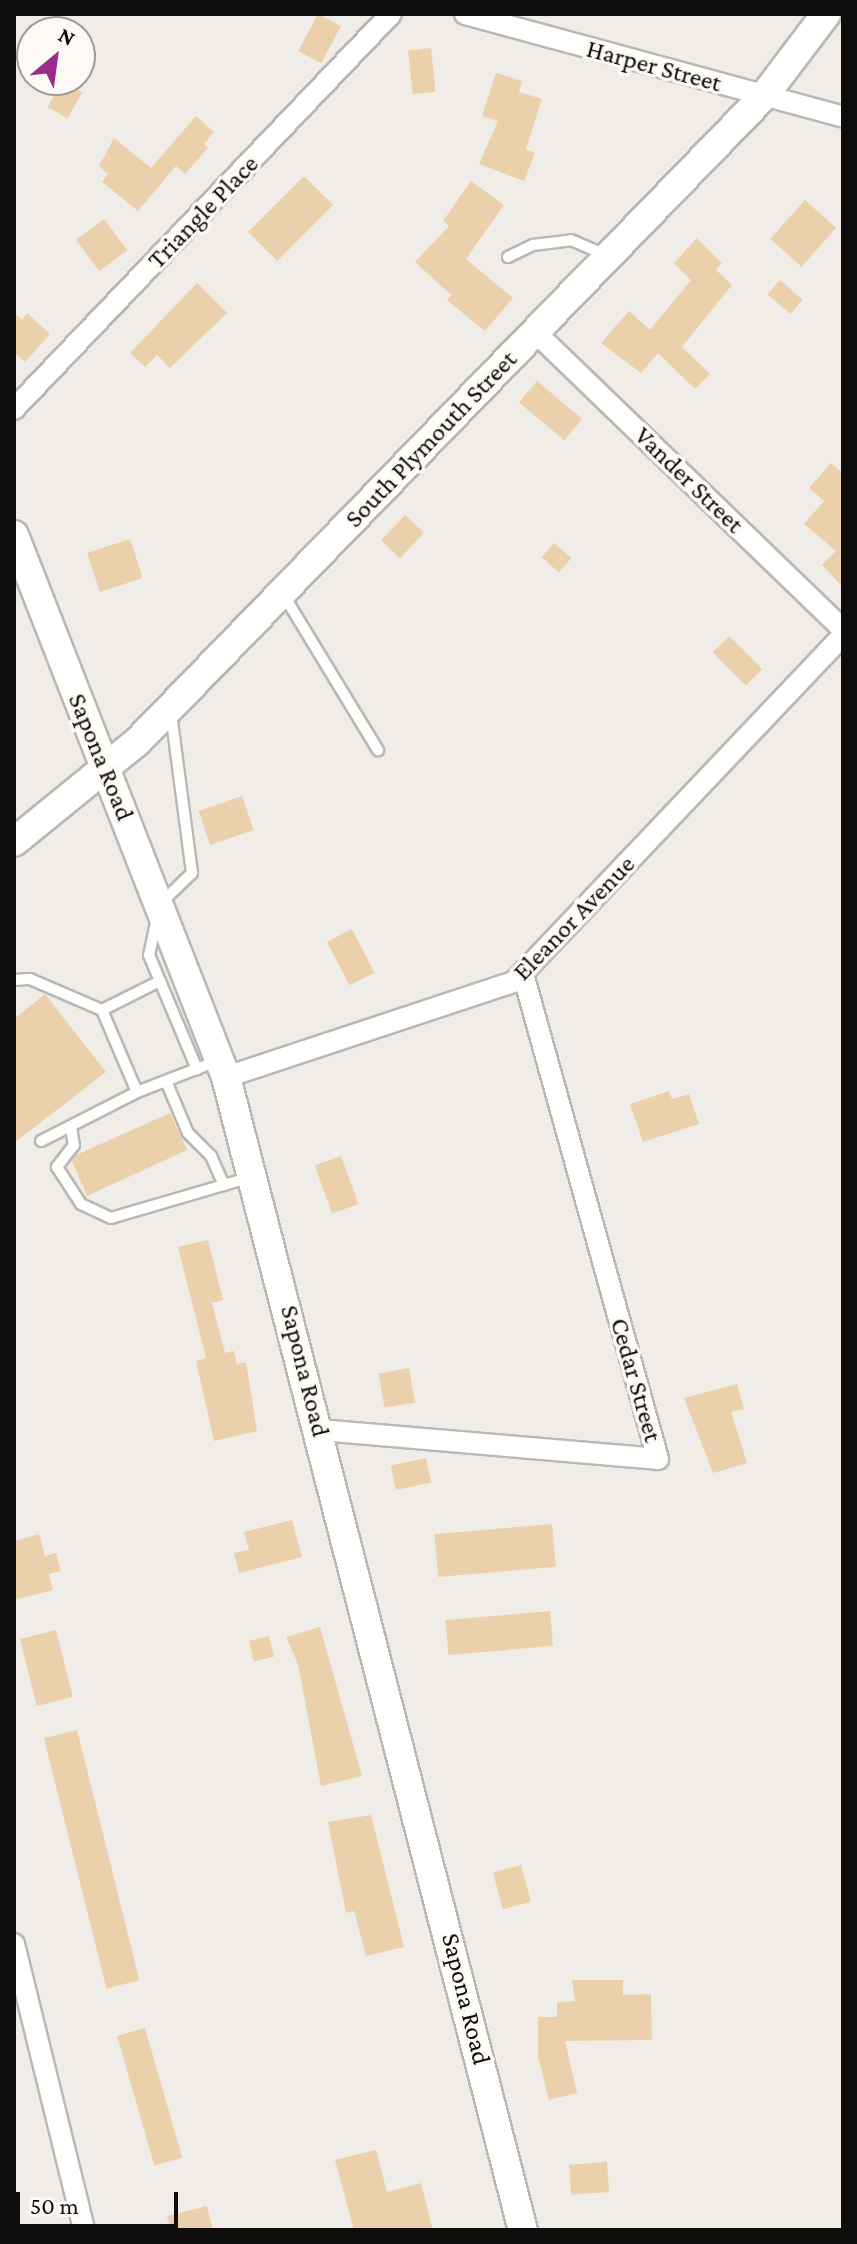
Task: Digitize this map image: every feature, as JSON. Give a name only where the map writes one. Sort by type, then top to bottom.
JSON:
[{"type":"street","name":"Triangle Place","points":[[14,409],[391,14]]},
{"type":"street","name":"Harper Street","points":[[465,14],[843,117]]},
{"type":"street","name":"South Plymouth Street","points":[[14,842],[106,769],[170,708],[764,96],[826,14]]},
{"type":"street","name":"Vander Street","points":[[534,331],[843,629]]},
{"type":"street","name":"Sapona Road","points":[[14,535],[160,904],[214,1069],[254,1176],[523,2230]]},
{"type":"street","name":"Eleanor Avenue","points":[[214,1069],[514,982],[843,635]]},
{"type":"street","name":"Cedar Street","points":[[320,1430],[658,1459],[523,974]]},
{"type":"street","points":[[14,1944],[84,2230]]},
{"type":"lane","points":[[508,257],[533,245],[571,240],[610,257]]},
{"type":"lane","points":[[282,592],[378,750]]},
{"type":"lane","points":[[41,1141],[137,1092],[214,1069],[160,981],[149,955],[160,904],[192,873],[170,708]]},
{"type":"lane","points":[[14,980],[30,979],[102,1010],[137,1092]]},
{"type":"lane","points":[[102,1010],[160,981]]},
{"type":"lane","points":[[166,1081],[188,1133],[211,1156],[224,1185]]},
{"type":"lane","points":[[71,1127],[74,1145],[57,1167],[81,1204],[111,1218],[254,1176]]},
{"type":"building","points":[[318,14],[341,26],[321,63],[298,51]]},
{"type":"building","points":[[431,48],[436,92],[413,94],[408,50]]},
{"type":"building","points":[[496,73],[522,81],[519,92],[542,99],[526,149],[535,153],[524,181],[479,164],[498,121],[482,116]]},
{"type":"building","points":[[54,96],[80,96],[68,118],[47,107]]},
{"type":"building","points":[[196,116],[214,132],[204,144],[208,148],[185,174],[176,166],[138,211],[102,182],[108,174],[99,166],[114,138],[151,168]]},
{"type":"building","points":[[304,176],[333,205],[277,261],[248,232]]},
{"type":"building","points":[[471,181],[504,205],[466,259],[513,298],[485,331],[447,300],[451,295],[415,262],[449,226],[443,221]]},
{"type":"building","points":[[805,200],[836,228],[801,267],[770,239]]},
{"type":"building","points":[[104,219],[127,250],[100,271],[76,240]]},
{"type":"building","points":[[697,238],[722,263],[716,270],[732,285],[682,347],[710,374],[695,389],[658,353],[641,373],[601,343],[629,311],[650,330],[691,280],[674,263]]},
{"type":"building","points":[[780,280],[803,300],[790,314],[768,294]]},
{"type":"building","points":[[197,283],[227,313],[170,368],[157,355],[145,367],[130,353]]},
{"type":"building","points":[[14,313],[22,320],[27,313],[50,334],[25,362],[14,352]]},
{"type":"building","points":[[537,381],[582,419],[564,440],[519,402]]},
{"type":"building","points":[[831,463],[843,473],[843,587],[822,565],[836,551],[804,524],[824,501],[809,488]]},
{"type":"building","points":[[405,515],[424,533],[400,558],[381,541]]},
{"type":"building","points":[[130,539],[143,578],[100,592],[87,553]]},
{"type":"building","points":[[554,543],[571,558],[559,572],[542,557]]},
{"type":"building","points":[[729,636],[762,669],[746,685],[713,652]]},
{"type":"building","points":[[242,796],[254,830],[210,845],[199,811]]},
{"type":"building","points":[[352,929],[374,973],[349,985],[327,942]]},
{"type":"building","points":[[45,994],[106,1072],[14,1143],[14,1019]]},
{"type":"building","points":[[669,1091],[672,1099],[689,1094],[699,1124],[643,1142],[630,1104]]},
{"type":"building","points":[[170,1113],[187,1150],[87,1196],[72,1161],[76,1155]]},
{"type":"building","points":[[341,1156],[358,1204],[332,1214],[315,1166]]},
{"type":"building","points":[[208,1240],[223,1300],[212,1303],[225,1353],[234,1351],[237,1364],[246,1362],[257,1431],[214,1441],[196,1361],[206,1358],[178,1247]]},
{"type":"building","points":[[409,1368],[415,1402],[385,1408],[378,1373]]},
{"type":"building","points":[[737,1384],[744,1409],[731,1412],[747,1463],[713,1473],[684,1398]]},
{"type":"building","points":[[426,1458],[431,1482],[396,1490],[391,1465]]},
{"type":"building","points":[[292,1520],[302,1557],[239,1573],[234,1553],[249,1550],[244,1532]]},
{"type":"building","points":[[552,1524],[556,1567],[438,1577],[434,1534]]},
{"type":"building","points":[[39,1534],[45,1556],[56,1553],[61,1571],[49,1574],[53,1590],[14,1600],[14,1541]]},
{"type":"building","points":[[550,1611],[553,1646],[448,1655],[445,1620]]},
{"type":"building","points":[[320,1627],[362,1776],[321,1786],[298,1664],[286,1637]]},
{"type":"building","points":[[56,1630],[73,1697],[37,1706],[20,1639]]},
{"type":"building","points":[[269,1636],[274,1656],[254,1661],[249,1641]]},
{"type":"building","points":[[77,1730],[139,1980],[106,1989],[44,1738]]},
{"type":"building","points":[[371,1815],[404,1947],[366,1956],[354,1911],[346,1913],[328,1822]]},
{"type":"building","points":[[521,1865],[531,1902],[503,1909],[493,1873]]},
{"type":"building","points":[[572,1980],[623,1980],[623,1995],[651,1994],[652,2040],[565,2041],[577,2093],[549,2100],[538,2056],[538,2017],[557,2017],[557,2002],[575,2001]]},
{"type":"building","points":[[145,2028],[182,2158],[154,2166],[117,2036]]},
{"type":"building","points":[[376,2150],[387,2192],[421,2183],[433,2230],[354,2230],[335,2160]]},
{"type":"building","points":[[607,2162],[609,2192],[571,2195],[569,2165]]},
{"type":"building","points":[[207,2206],[213,2230],[171,2230],[167,2216]]}]
